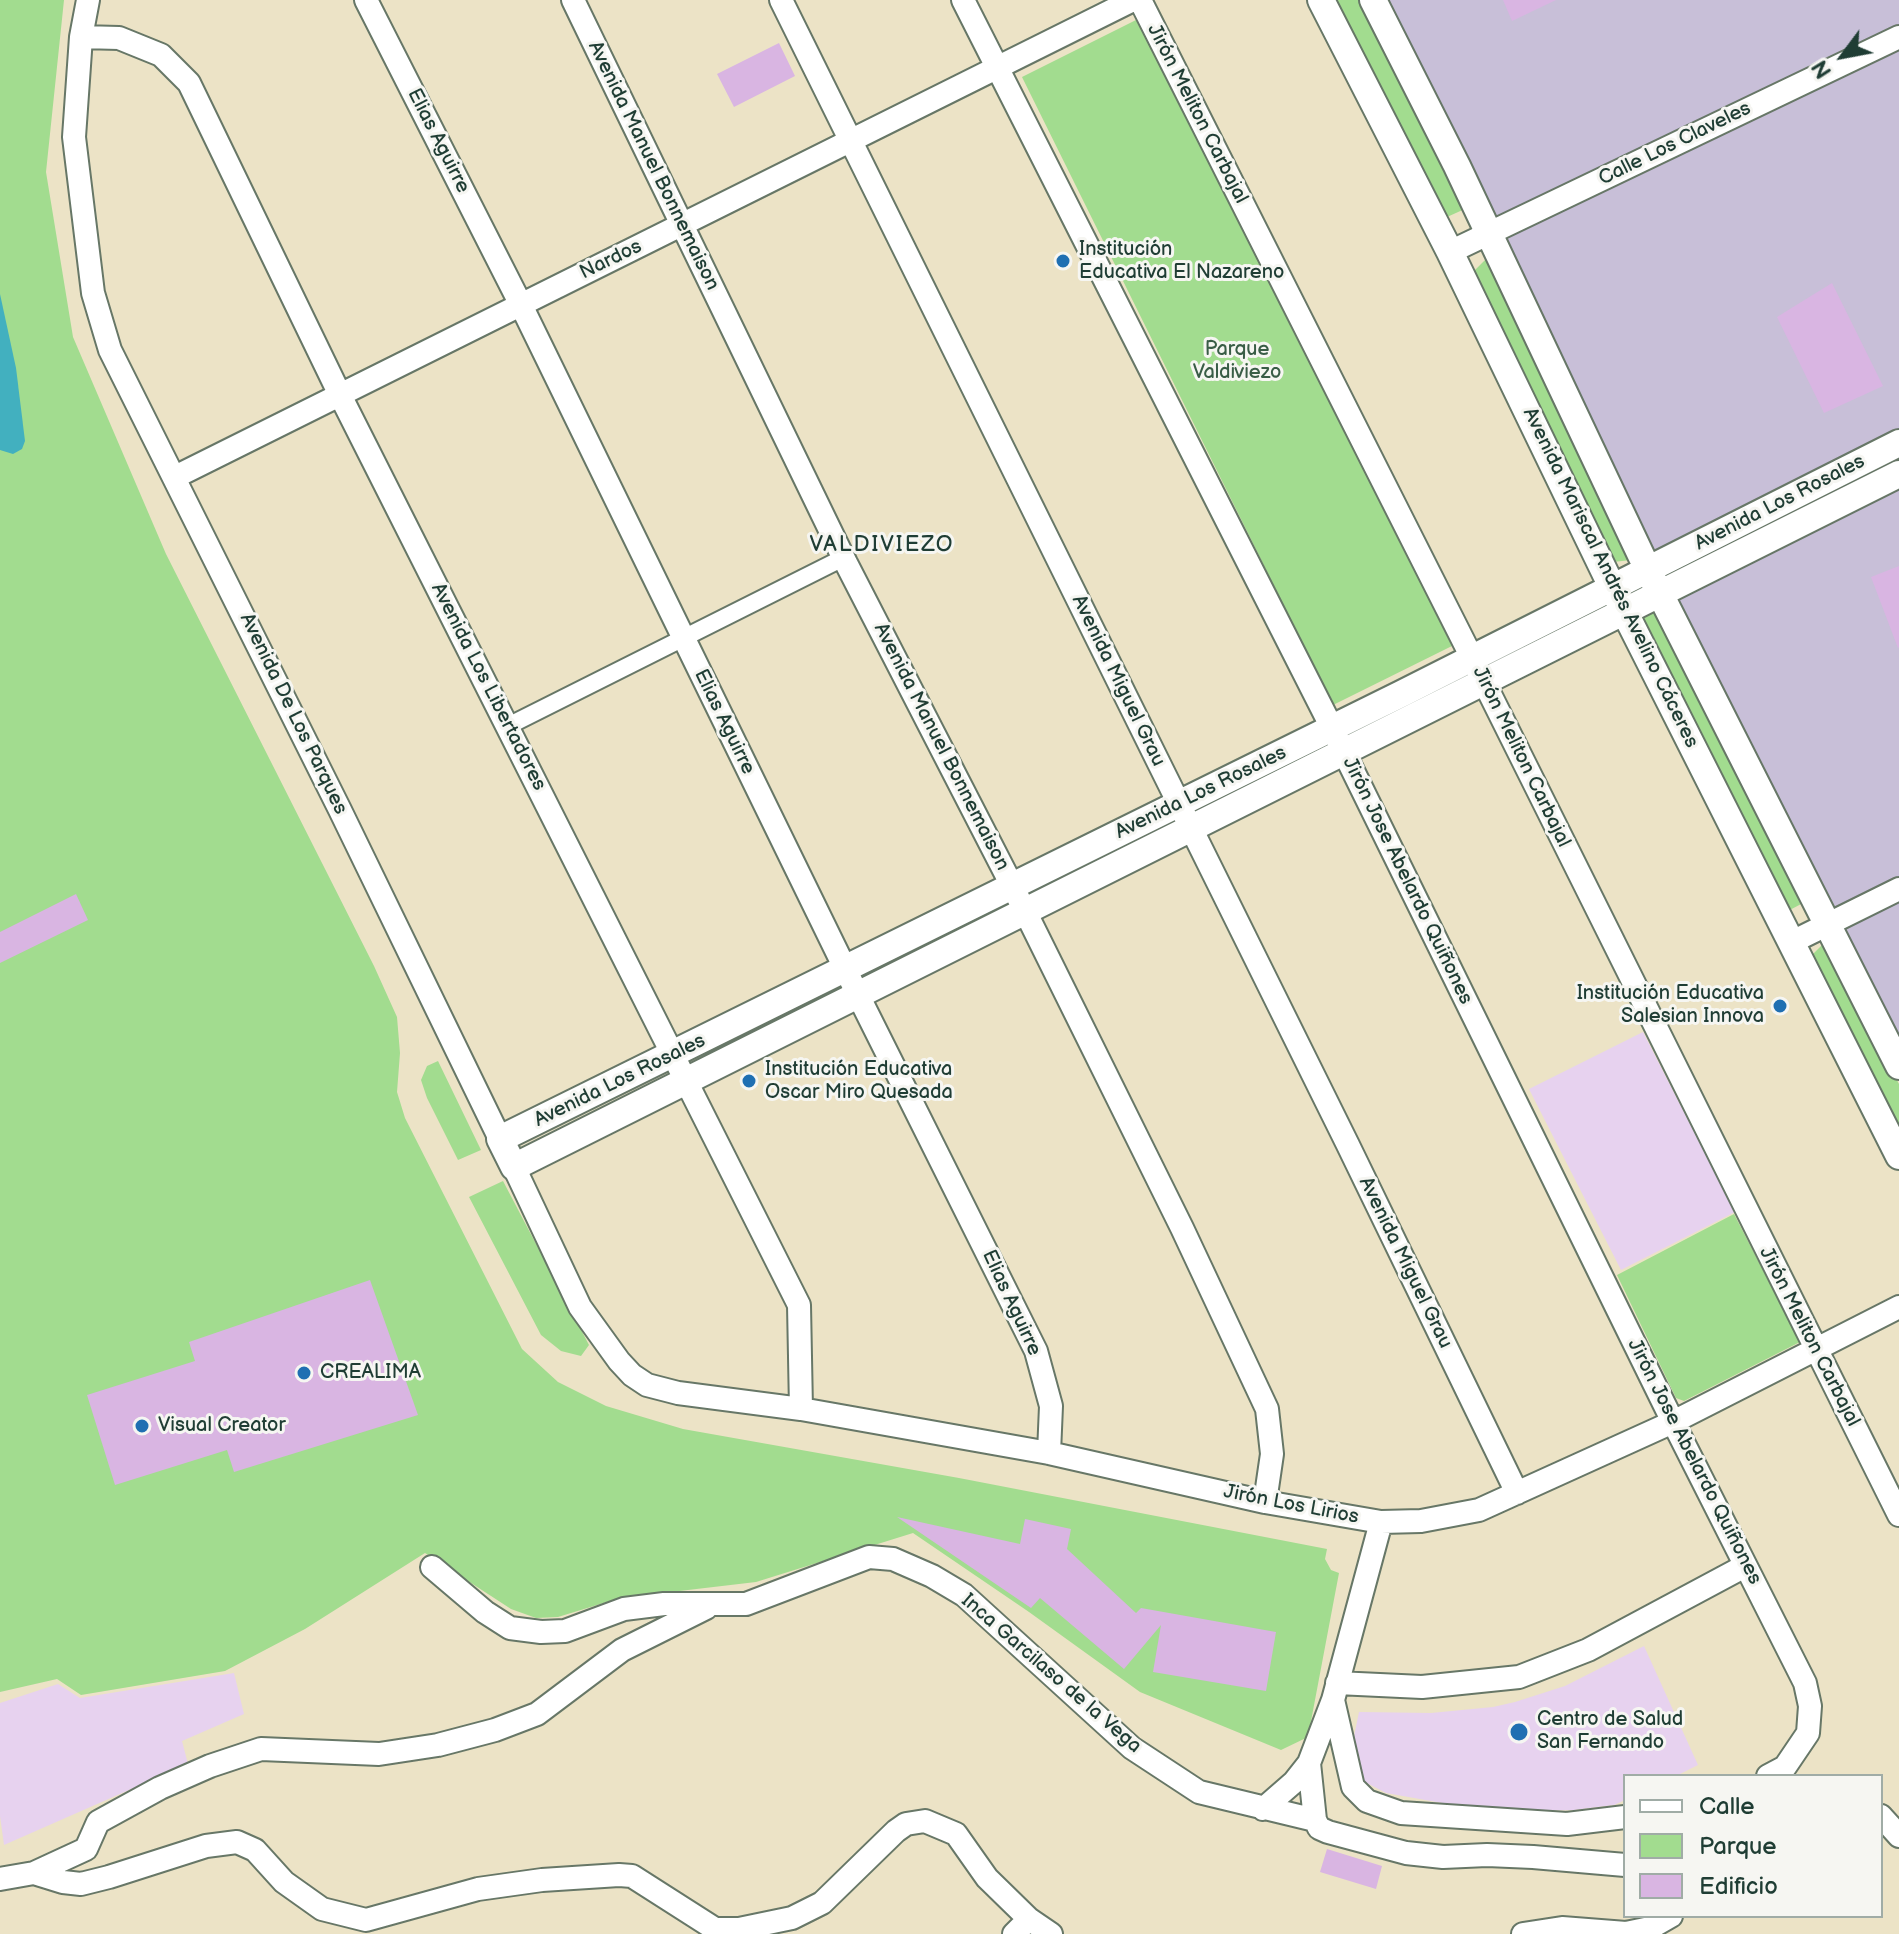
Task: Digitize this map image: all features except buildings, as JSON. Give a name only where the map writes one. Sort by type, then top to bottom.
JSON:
[{"type":"street","name":"Avenida De Los Parques","points":[[88,0],[81,37],[74,137],[93,293],[110,350],[514,1167],[580,1307],[619,1361],[647,1385]]},
{"type":"street","name":"Elias Aguirre","points":[[366,0],[521,305],[858,995],[1036,1351],[1051,1406],[1049,1453]]},
{"type":"street","name":"Avenida Manuel Bonnemaison","points":[[573,0],[843,558],[1025,911],[1182,1228],[1267,1409],[1272,1454],[1265,1502]]},
{"type":"street","name":"Avenida Miguel Grau","points":[[781,0],[1517,1493]]},
{"type":"street","name":"Jirón Jose Abelardo Quiñones","points":[[963,0],[1338,740],[1673,1422],[1805,1683],[1810,1706],[1808,1733],[1776,1771]]},
{"type":"street","name":"Nardos","points":[[175,477],[1133,0]]},
{"type":"street","name":"Jirón Meliton Carbajal","points":[[1140,0],[1899,1515]]},
{"type":"street","name":"Avenida Mariscal Andrés Avelino Cáceres","points":[[1321,0],[1450,252],[1612,587],[1899,1156]]},
{"type":"street","name":"Avenida Mariscal Andrés Avelino Cáceres","points":[[1373,0],[1451,154],[1648,570],[1899,1066]]},
{"type":"street","name":"Avenida Los Libertadores","points":[[81,37],[119,38],[161,55],[189,83],[340,395],[799,1305],[801,1409]]},
{"type":"street","name":"Calle Los Claveles","points":[[1450,252],[1899,37]]},
{"type":"street","name":"Avenida Los Rosales","points":[[1478,670],[1612,587],[1899,443]]},
{"type":"street","name":"Avenida Los Rosales","points":[[514,1167],[1191,828],[1338,740],[1478,670],[1625,611],[1899,474]]},
{"type":"street","points":[[508,726],[843,558]]},
{"type":"street","name":"Avenida Los Rosales","points":[[500,1139],[1179,804],[1338,740]]},
{"type":"street","points":[[1792,942],[1899,889]]},
{"type":"street","name":"Jirón Los Lirios","points":[[647,1385],[678,1393],[801,1409],[1049,1453],[1265,1502],[1381,1522],[1421,1521],[1479,1510],[1517,1493],[1673,1422],[1899,1307]]},
{"type":"street","points":[[1263,1809],[1294,1782],[1309,1763],[1335,1692],[1381,1522]]},
{"type":"street","name":"Inca Garcilaso de la Vega","points":[[711,1606],[746,1604],[869,1557],[893,1559],[932,1576],[964,1595],[1132,1748],[1199,1792],[1315,1820],[1319,1828],[1336,1835],[1406,1853],[1443,1857],[1533,1857],[1623,1865]]},
{"type":"street","points":[[1335,1692],[1519,1677],[1588,1650],[1745,1566]]},
{"type":"street","points":[[432,1567],[485,1612],[510,1628],[565,1631],[624,1609],[664,1604],[711,1606]]},
{"type":"street","points":[[0,1879],[34,1873],[86,1849],[98,1822],[160,1788],[210,1766],[261,1749],[379,1754],[438,1745],[495,1730],[537,1714],[622,1650],[711,1606]]},
{"type":"street","points":[[1335,1692],[1353,1787],[1367,1801],[1401,1813],[1481,1819],[1567,1824],[1623,1817]]},
{"type":"street","points":[[1309,1763],[1315,1820]]},
{"type":"street","points":[[1883,1818],[1899,1836]]},
{"type":"street","points":[[34,1873],[81,1884],[206,1846],[237,1842],[255,1850],[284,1882],[322,1909],[366,1920],[478,1889],[542,1880],[619,1875],[632,1876],[715,1929],[739,1929],[792,1918],[822,1903],[896,1831],[906,1824],[925,1821],[956,1834],[1021,1927],[1051,1934]]},
{"type":"street","points":[[86,1849],[109,1877]]},
{"type":"street","points":[[1523,1934],[1562,1928],[1626,1933],[1650,1928],[1668,1918]]},
{"type":"shaded area","points":[[1378,0],[1899,0],[1899,1049]]},
{"type":"shaded area","points":[[1643,1032],[1735,1212],[1621,1270],[1529,1089]]},
{"type":"shaded area","name":"Centro de Salud San Fernando","points":[[1644,1646],[1698,1765],[1680,1774],[1623,1774],[1623,1801],[1614,1805],[1529,1811],[1459,1806],[1386,1793],[1363,1781],[1351,1751],[1359,1712],[1431,1713],[1493,1707],[1565,1686]]},
{"type":"shaded area","points":[[234,1673],[244,1714],[182,1741],[188,1764],[4,1845],[0,1816],[0,1703],[58,1684],[80,1698]]},
{"type":"green space","points":[[0,0],[64,0],[46,172],[73,337],[166,554],[397,1017],[400,1053],[397,1092],[405,1118],[522,1349],[558,1382],[606,1406],[683,1429],[1327,1549],[1325,1559],[1331,1570],[1339,1573],[1308,1737],[1281,1750],[1140,1692],[913,1533],[756,1582],[620,1598],[558,1617],[536,1618],[511,1609],[425,1553],[305,1629],[225,1671],[81,1695],[57,1679],[0,1692]]},
{"type":"green space","points":[[1337,0],[1361,0],[1467,208],[1447,217]]},
{"type":"green space","name":"Parque Valdiviezo","points":[[1140,18],[1452,646],[1333,705],[1022,77]]},
{"type":"green space","points":[[1486,259],[1631,560],[1613,562],[1474,271]]},
{"type":"green space","points":[[1658,611],[1803,903],[1786,912],[1640,617]]},
{"type":"green space","points":[[1823,944],[1832,953],[1899,1084],[1899,1132],[1814,965],[1813,954]]},
{"type":"green space","points":[[438,1061],[481,1150],[458,1160],[421,1080],[427,1066]]},
{"type":"green space","points":[[503,1181],[589,1345],[581,1356],[561,1351],[541,1335],[469,1197]]},
{"type":"green space","points":[[1734,1214],[1800,1342],[1684,1401],[1676,1398],[1617,1275]]},
{"type":"water","points":[[0,294],[16,368],[25,441],[22,449],[13,454],[0,450]]},
{"type":"place","name":"Institución Educativa El Nazareno","points":[[1063,261]]},
{"type":"place","name":"Institución Educativa Salesian Innova","points":[[1780,1006]]},
{"type":"place","name":"Institución Educativa Oscar Miro Quesada","points":[[749,1081]]},
{"type":"place","name":"CREALIMA","points":[[304,1373]]},
{"type":"place","name":"Visual Creator","points":[[142,1426]]},
{"type":"place","name":"Centro de Salud San Fernando","points":[[1519,1732]]},
{"type":"district","name":"VALDIVIEZO","points":[[882,545]]}]
